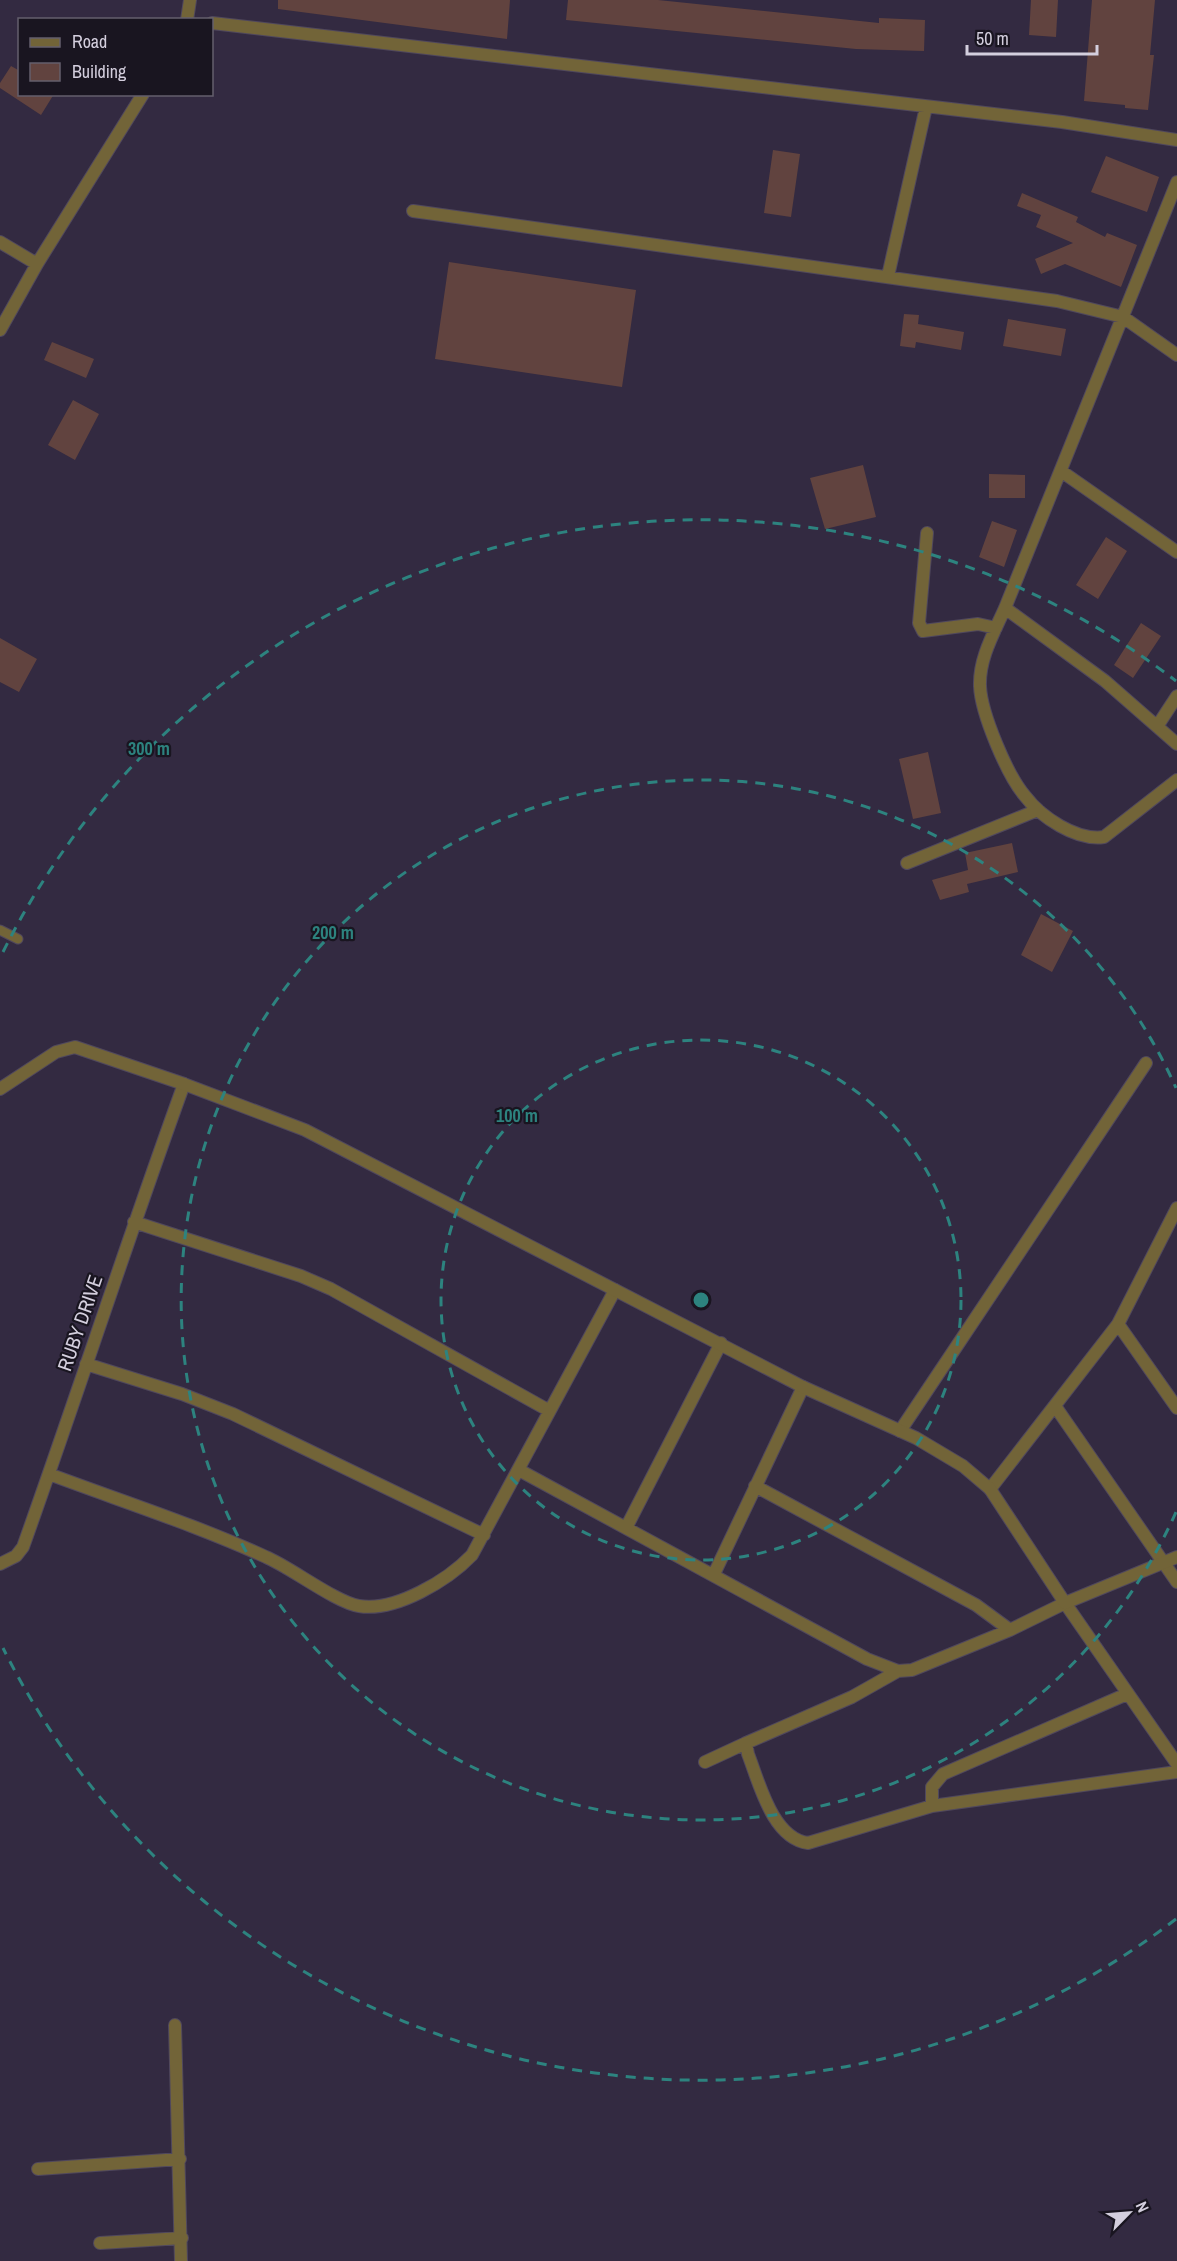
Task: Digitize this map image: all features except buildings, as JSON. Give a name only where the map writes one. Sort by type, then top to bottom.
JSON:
[{"type":"street","points":[[187,18],[190,0]]},
{"type":"street","points":[[213,22],[1062,122],[1177,140]]},
{"type":"street","points":[[0,330],[37,264],[142,96]]},
{"type":"street","points":[[888,276],[926,107]]},
{"type":"street","points":[[1177,182],[1005,608],[982,658],[980,686],[983,709],[1019,786],[1038,810],[1061,826],[1093,838],[1104,837],[1177,780]]},
{"type":"street","points":[[413,211],[1057,301],[1124,317],[1177,355]]},
{"type":"street","points":[[0,242],[37,264]]},
{"type":"street","points":[[1061,471],[1177,552]]},
{"type":"street","points":[[927,533],[919,623],[922,631],[978,624],[996,628]]},
{"type":"street","points":[[1005,608],[1105,681],[1177,744]]},
{"type":"street","points":[[1158,725],[1177,696]]},
{"type":"street","points":[[907,863],[1038,810]]},
{"type":"street","points":[[1,1091],[56,1052],[75,1047],[184,1084],[305,1130],[803,1387],[916,1438],[963,1466],[990,1489],[1065,1603],[1177,1764]]},
{"type":"street","points":[[900,1431],[1146,1064]]},
{"type":"street","name":"RUBY DRIVE","points":[[0,1564],[16,1556],[23,1547],[134,1222],[184,1084]]},
{"type":"street","points":[[990,1489],[1118,1324],[1173,1228],[1177,1208]]},
{"type":"street","points":[[134,1222],[301,1276],[331,1289],[548,1410]]},
{"type":"street","points":[[49,1474],[249,1549],[359,1606],[403,1598],[433,1586],[458,1569],[472,1555],[519,1470],[548,1410],[615,1290]]},
{"type":"street","points":[[1118,1324],[1177,1408]]},
{"type":"street","points":[[626,1528],[721,1343]]},
{"type":"street","points":[[86,1364],[182,1394],[233,1414],[484,1535]]},
{"type":"street","points":[[714,1574],[803,1387]]},
{"type":"street","points":[[1055,1406],[1177,1582]]},
{"type":"street","points":[[519,1470],[867,1659],[898,1671],[912,1671],[937,1662],[1065,1603],[1177,1557]]},
{"type":"street","points":[[755,1486],[976,1605],[1010,1630]]},
{"type":"street","points":[[705,1762],[852,1696],[898,1671]]},
{"type":"street","points":[[932,1806],[932,1787],[943,1774],[1127,1694]]},
{"type":"street","points":[[746,1743],[761,1789],[775,1817],[797,1841],[808,1843],[932,1806],[1177,1772]]},
{"type":"street","points":[[175,2025],[181,2261]]},
{"type":"street","points":[[38,2169],[180,2159]]},
{"type":"street","points":[[100,2244],[182,2238]]},
{"type":"lane","points":[[0,930],[18,939]]}]
